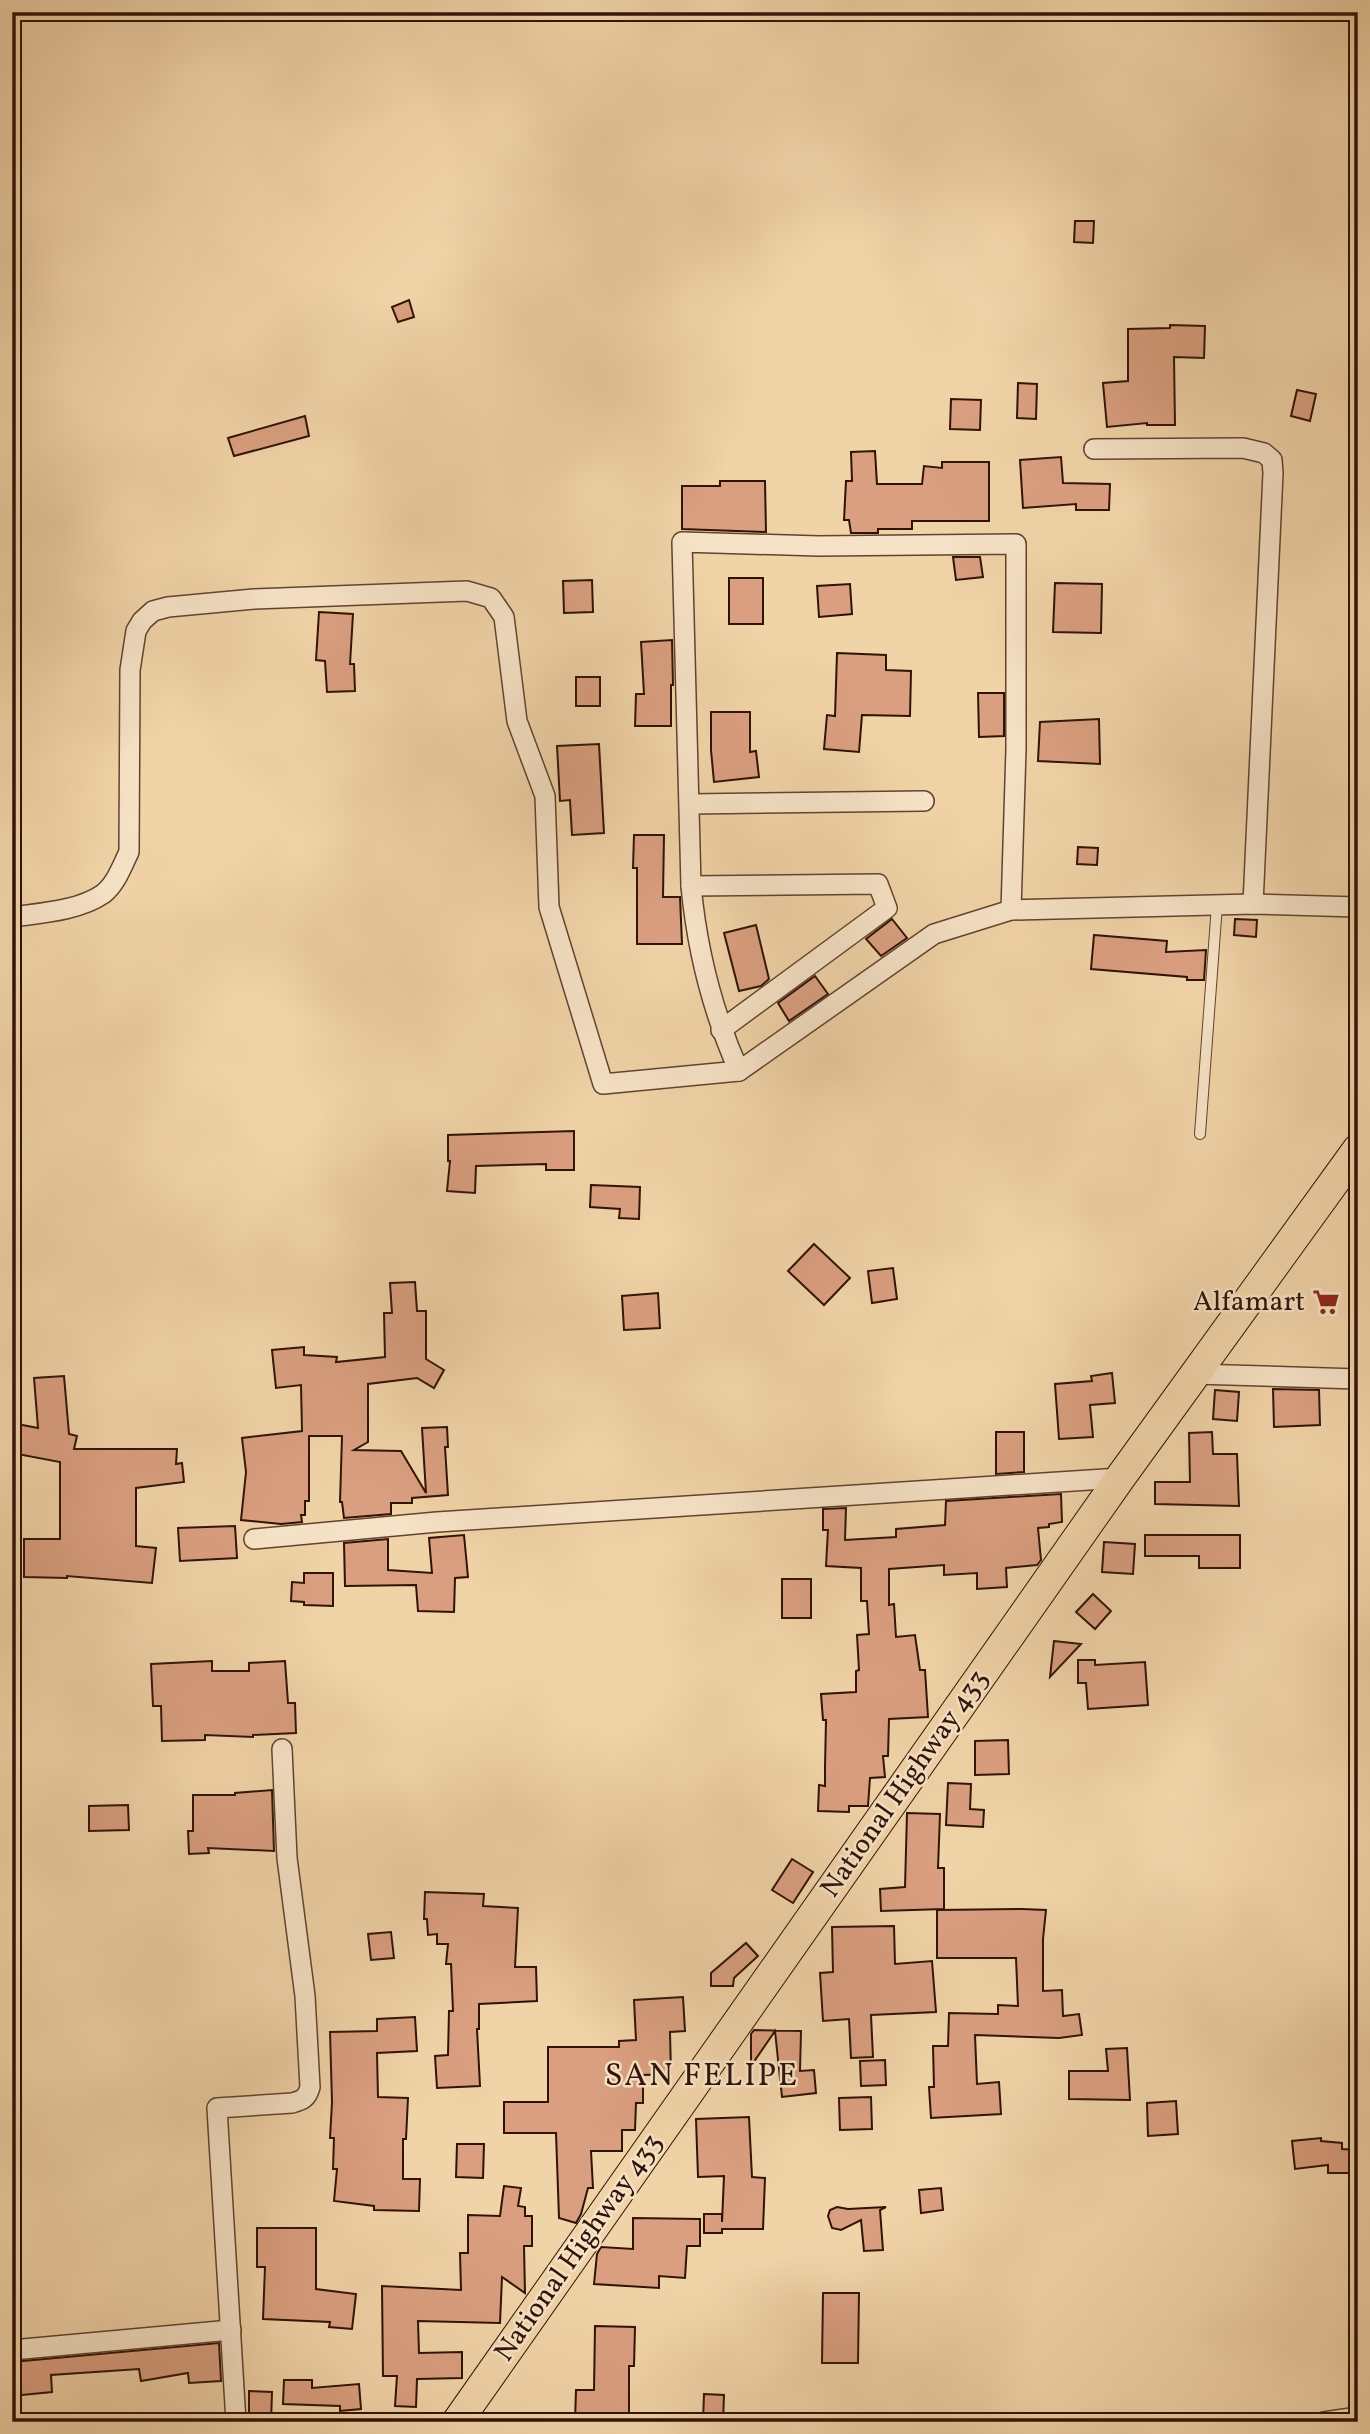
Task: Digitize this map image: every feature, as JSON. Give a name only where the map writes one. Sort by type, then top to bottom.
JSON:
[{"type":"main road","name":"National Highway 433","points":[[457,2422],[1120,1478],[1358,1149]]},
{"type":"street","points":[[1094,449],[1243,448],[1264,453],[1272,460],[1253,904]]},
{"type":"street","points":[[739,1071],[721,1030],[694,925],[682,542],[818,546],[1016,544],[1016,749],[1012,911]]},
{"type":"street","points":[[12,916],[77,905],[104,893],[117,877],[129,852],[130,670],[136,631],[153,611],[167,607],[254,598],[467,591],[491,598],[504,617],[517,720],[545,796],[550,907],[603,1084],[739,1071],[934,934],[1012,911],[1253,904],[1358,906]]},
{"type":"street","points":[[690,804],[924,801]]},
{"type":"street","points":[[691,886],[878,884],[887,908],[721,1030]]},
{"type":"street","points":[[1195,1374],[1358,1379]]},
{"type":"street","points":[[254,1539],[437,1522],[1120,1478]]},
{"type":"street","points":[[236,2422],[217,2108],[303,2100],[310,2087],[305,1996],[287,1858],[282,1749]]},
{"type":"street","points":[[12,2350],[231,2330]]},
{"type":"street","points":[[1324,2422],[1358,2417]]},
{"type":"lane","points":[[1200,1134],[1217,905]]},
{"type":"building","points":[[1075,221],[1094,221],[1093,243],[1074,242]]},
{"type":"building","points":[[409,300],[414,317],[398,322],[392,307]]},
{"type":"building","points":[[1170,325],[1205,326],[1204,358],[1174,357],[1175,425],[1147,423],[1107,427],[1103,383],[1128,381],[1128,329],[1170,328]]},
{"type":"building","points":[[1018,383],[1037,384],[1036,419],[1017,418]]},
{"type":"building","points":[[1297,390],[1316,394],[1310,421],[1291,416]]},
{"type":"building","points":[[951,399],[981,400],[980,430],[950,429]]},
{"type":"building","points":[[305,416],[309,436],[234,456],[228,438]]},
{"type":"building","points":[[875,451],[877,484],[922,484],[924,466],[942,468],[942,462],[989,462],[989,521],[912,521],[912,529],[878,529],[878,533],[851,533],[849,520],[844,520],[846,481],[852,481],[851,452]]},
{"type":"building","points":[[1061,457],[1063,483],[1110,484],[1109,510],[1076,510],[1076,504],[1023,508],[1020,460]]},
{"type":"building","points":[[720,481],[765,481],[766,532],[682,529],[682,486],[720,486]]},
{"type":"building","points":[[953,557],[980,557],[983,577],[956,580]]},
{"type":"building","points":[[729,578],[763,578],[763,624],[729,624]]},
{"type":"building","points":[[592,580],[593,612],[564,613],[563,581]]},
{"type":"building","points":[[1055,583],[1102,584],[1101,633],[1053,632]]},
{"type":"building","points":[[850,584],[852,614],[819,617],[817,586]]},
{"type":"building","points":[[319,612],[353,614],[350,664],[354,664],[355,691],[327,692],[325,661],[316,660]]},
{"type":"building","points":[[672,640],[671,726],[635,726],[636,694],[644,694],[641,642]]},
{"type":"building","points":[[837,653],[886,655],[886,670],[911,671],[910,716],[862,715],[859,752],[824,749],[827,715],[835,716]]},
{"type":"building","points":[[576,677],[600,677],[600,706],[576,706]]},
{"type":"building","points":[[978,693],[1004,693],[1004,736],[979,737]]},
{"type":"building","points":[[711,712],[750,712],[750,752],[756,751],[759,777],[714,782]]},
{"type":"building","points":[[1099,719],[1100,764],[1038,761],[1040,722]]},
{"type":"building","points":[[599,744],[604,833],[572,835],[570,800],[560,801],[557,746]]},
{"type":"building","points":[[634,835],[664,835],[663,897],[680,897],[682,944],[637,944]]},
{"type":"building","points":[[1078,847],[1098,848],[1097,865],[1077,864]]},
{"type":"building","points":[[892,919],[907,938],[881,956],[866,939]]},
{"type":"building","points":[[1235,919],[1257,920],[1256,937],[1234,935]]},
{"type":"building","points":[[756,925],[769,979],[761,986],[739,991],[724,933]]},
{"type":"building","points":[[1094,935],[1167,941],[1166,952],[1206,950],[1204,980],[1091,969]]},
{"type":"building","points":[[815,976],[828,994],[789,1021],[778,1003]]},
{"type":"building","points":[[574,1131],[574,1170],[546,1170],[546,1164],[476,1166],[475,1193],[447,1191],[450,1161],[448,1135]]},
{"type":"building","points":[[591,1185],[640,1187],[639,1219],[619,1218],[620,1209],[590,1207]]},
{"type":"building","points":[[814,1244],[850,1278],[824,1305],[788,1271]]},
{"type":"building","points":[[893,1268],[897,1299],[872,1303],[868,1271]]},
{"type":"building","points":[[415,1282],[417,1311],[426,1311],[426,1359],[444,1370],[434,1388],[417,1378],[368,1384],[368,1442],[354,1450],[401,1451],[426,1493],[422,1428],[447,1427],[448,1447],[445,1447],[448,1495],[412,1498],[412,1503],[391,1503],[391,1514],[344,1518],[340,1502],[342,1436],[309,1436],[309,1501],[305,1501],[302,1522],[281,1524],[241,1520],[246,1472],[242,1438],[302,1431],[301,1385],[276,1388],[272,1350],[304,1347],[304,1355],[337,1357],[336,1362],[385,1357],[384,1313],[392,1313],[390,1283]]},
{"type":"building","points":[[658,1293],[660,1328],[624,1330],[622,1296]]},
{"type":"building","points":[[1112,1373],[1115,1403],[1090,1405],[1093,1437],[1059,1439],[1055,1384],[1092,1381],[1091,1376]]},
{"type":"building","points":[[64,1376],[69,1434],[77,1436],[74,1449],[177,1449],[176,1464],[182,1463],[184,1482],[136,1488],[136,1546],[156,1548],[152,1583],[67,1576],[24,1577],[24,1539],[60,1539],[60,1462],[12,1453],[17,1424],[38,1428],[34,1378]]},
{"type":"building","points":[[1273,1389],[1319,1390],[1320,1425],[1274,1427]]},
{"type":"building","points":[[1215,1390],[1239,1392],[1237,1421],[1213,1419]]},
{"type":"building","points":[[996,1432],[1024,1432],[1024,1472],[996,1474]]},
{"type":"building","points":[[1212,1432],[1213,1454],[1237,1454],[1239,1506],[1155,1504],[1155,1482],[1190,1482],[1189,1433]]},
{"type":"building","points":[[1061,1494],[1062,1522],[1038,1528],[1041,1560],[1037,1565],[1006,1568],[1007,1587],[977,1589],[977,1573],[944,1575],[944,1565],[889,1569],[889,1605],[894,1604],[896,1637],[915,1635],[920,1670],[925,1670],[928,1717],[889,1719],[888,1756],[883,1756],[885,1777],[870,1778],[868,1806],[849,1806],[849,1812],[818,1811],[819,1785],[825,1786],[826,1720],[823,1720],[821,1694],[856,1692],[856,1671],[859,1670],[857,1635],[869,1634],[867,1601],[861,1601],[861,1568],[826,1566],[828,1530],[823,1530],[823,1509],[846,1508],[845,1540],[896,1537],[896,1529],[945,1525],[946,1501]]},
{"type":"building","points":[[235,1526],[237,1558],[180,1561],[178,1528]]},
{"type":"building","points":[[464,1535],[468,1577],[455,1578],[454,1612],[418,1611],[416,1585],[345,1586],[344,1543],[388,1539],[388,1570],[432,1573],[429,1538]]},
{"type":"building","points":[[1145,1535],[1240,1535],[1240,1568],[1199,1568],[1199,1556],[1145,1556]]},
{"type":"building","points":[[1104,1542],[1135,1544],[1133,1574],[1102,1572]]},
{"type":"building","points":[[304,1573],[333,1573],[333,1606],[304,1605],[304,1602],[291,1601],[292,1582],[304,1583]]},
{"type":"building","points":[[782,1579],[811,1579],[811,1618],[782,1618]]},
{"type":"building","points":[[1093,1594],[1111,1611],[1095,1629],[1076,1612]]},
{"type":"building","points":[[1054,1641],[1081,1644],[1050,1677]]},
{"type":"building","points":[[1078,1660],[1095,1660],[1095,1665],[1145,1662],[1148,1705],[1088,1709],[1086,1683],[1078,1683]]},
{"type":"building","points":[[212,1661],[212,1671],[249,1671],[249,1663],[285,1661],[288,1703],[295,1703],[296,1733],[253,1737],[205,1735],[205,1740],[162,1741],[161,1706],[153,1706],[151,1664]]},
{"type":"building","points":[[1008,1740],[1009,1774],[975,1775],[975,1741]]},
{"type":"building","points":[[948,1783],[971,1784],[970,1809],[984,1810],[983,1827],[946,1825]]},
{"type":"building","points":[[272,1790],[274,1851],[208,1848],[209,1853],[189,1854],[188,1831],[193,1831],[193,1795],[235,1795]]},
{"type":"building","points":[[128,1805],[129,1830],[89,1831],[89,1806]]},
{"type":"building","points":[[907,1813],[940,1814],[938,1868],[944,1868],[944,1909],[881,1911],[880,1889],[905,1887]]},
{"type":"building","points":[[792,1859],[813,1872],[793,1903],[772,1890]]},
{"type":"building","points":[[425,1892],[484,1894],[483,1906],[518,1908],[515,1967],[536,1967],[537,2001],[479,2004],[477,2029],[480,2086],[437,2088],[435,2056],[448,2055],[449,2011],[453,2011],[451,1964],[446,1964],[448,1944],[437,1944],[437,1934],[428,1935],[427,1919],[424,1919]]},
{"type":"building","points":[[937,1910],[1046,1910],[1043,1991],[1062,1990],[1063,2016],[1079,2014],[1082,2035],[1059,2038],[975,2035],[977,2084],[999,2082],[1001,2114],[931,2118],[929,2087],[934,2087],[933,2046],[948,2046],[949,2013],[998,2014],[998,2005],[1018,2006],[1016,1958],[937,1958]]},
{"type":"building","points":[[894,1926],[895,1964],[932,1961],[936,2012],[871,2015],[873,2057],[851,2058],[849,2019],[823,2021],[820,1973],[833,1972],[832,1927]]},
{"type":"building","points":[[391,1932],[394,1958],[371,1960],[368,1934]]},
{"type":"building","points":[[746,1943],[758,1956],[734,1978],[733,1986],[711,1986],[711,1973]]},
{"type":"building","points":[[683,1997],[685,2031],[670,2032],[671,2074],[643,2075],[643,2103],[636,2103],[635,2130],[622,2130],[622,2151],[591,2151],[593,2188],[588,2188],[581,2214],[576,2223],[559,2218],[556,2133],[504,2133],[504,2102],[548,2102],[548,2047],[619,2047],[619,2041],[636,2040],[634,2000]]},
{"type":"building","points":[[415,2017],[417,2051],[377,2053],[378,2097],[408,2098],[406,2139],[403,2139],[403,2179],[420,2179],[419,2211],[374,2210],[374,2206],[334,2201],[337,2169],[333,2169],[334,2138],[330,2138],[330,2032],[377,2031],[377,2019]]},
{"type":"building","points":[[754,2030],[801,2031],[800,2071],[814,2070],[816,2093],[782,2097],[775,2031],[751,2066],[751,2034]]},
{"type":"building","points":[[1127,2048],[1130,2100],[1069,2099],[1069,2071],[1108,2071],[1106,2049]]},
{"type":"building","points":[[885,2060],[886,2085],[861,2086],[860,2061]]},
{"type":"building","points":[[871,2097],[872,2129],[840,2130],[839,2098]]},
{"type":"building","points":[[1176,2101],[1178,2134],[1148,2136],[1147,2103]]},
{"type":"building","points":[[749,2117],[752,2177],[765,2178],[763,2229],[722,2229],[722,2233],[704,2233],[704,2214],[722,2214],[722,2222],[724,2176],[698,2177],[696,2119]]},
{"type":"building","points":[[1321,2138],[1321,2141],[1342,2143],[1342,2149],[1358,2150],[1358,2173],[1328,2173],[1328,2165],[1295,2169],[1292,2141]]},
{"type":"building","points":[[457,2144],[484,2144],[483,2178],[456,2177]]},
{"type":"building","points":[[504,2186],[521,2188],[518,2206],[525,2207],[525,2216],[532,2216],[532,2246],[524,2246],[525,2293],[502,2277],[500,2323],[418,2321],[419,2353],[462,2352],[462,2378],[417,2379],[416,2407],[395,2406],[397,2376],[383,2376],[382,2286],[461,2290],[460,2253],[468,2253],[468,2215],[500,2216]]},
{"type":"building","points":[[941,2188],[943,2210],[921,2213],[919,2190]]},
{"type":"building","points":[[837,2207],[886,2207],[880,2210],[883,2250],[864,2251],[861,2220],[841,2230],[832,2228],[828,2216],[830,2210]]},
{"type":"building","points":[[633,2218],[700,2219],[700,2246],[687,2246],[685,2278],[659,2276],[659,2288],[594,2284],[597,2254],[601,2247],[633,2249]]},
{"type":"building","points":[[257,2228],[316,2228],[316,2289],[356,2294],[352,2329],[329,2327],[330,2322],[263,2319],[265,2267],[257,2267]]},
{"type":"building","points":[[823,2293],[859,2293],[858,2363],[822,2363]]},
{"type":"building","points":[[595,2326],[635,2327],[634,2366],[629,2366],[629,2422],[575,2422],[576,2390],[594,2390]]},
{"type":"building","points":[[219,2343],[221,2381],[189,2383],[188,2373],[141,2381],[139,2369],[51,2375],[52,2392],[12,2396],[12,2362]]},
{"type":"building","points":[[284,2380],[312,2380],[312,2388],[359,2384],[361,2409],[340,2411],[340,2406],[283,2404]]},
{"type":"building","points":[[249,2391],[272,2392],[271,2422],[249,2422]]},
{"type":"building","points":[[704,2394],[724,2395],[723,2422],[703,2422]]},
{"type":"place","name":"Alfamart","points":[[1326,1302]]},
{"type":"district","name":"SAN FELIPE","points":[[702,2077]]}]
